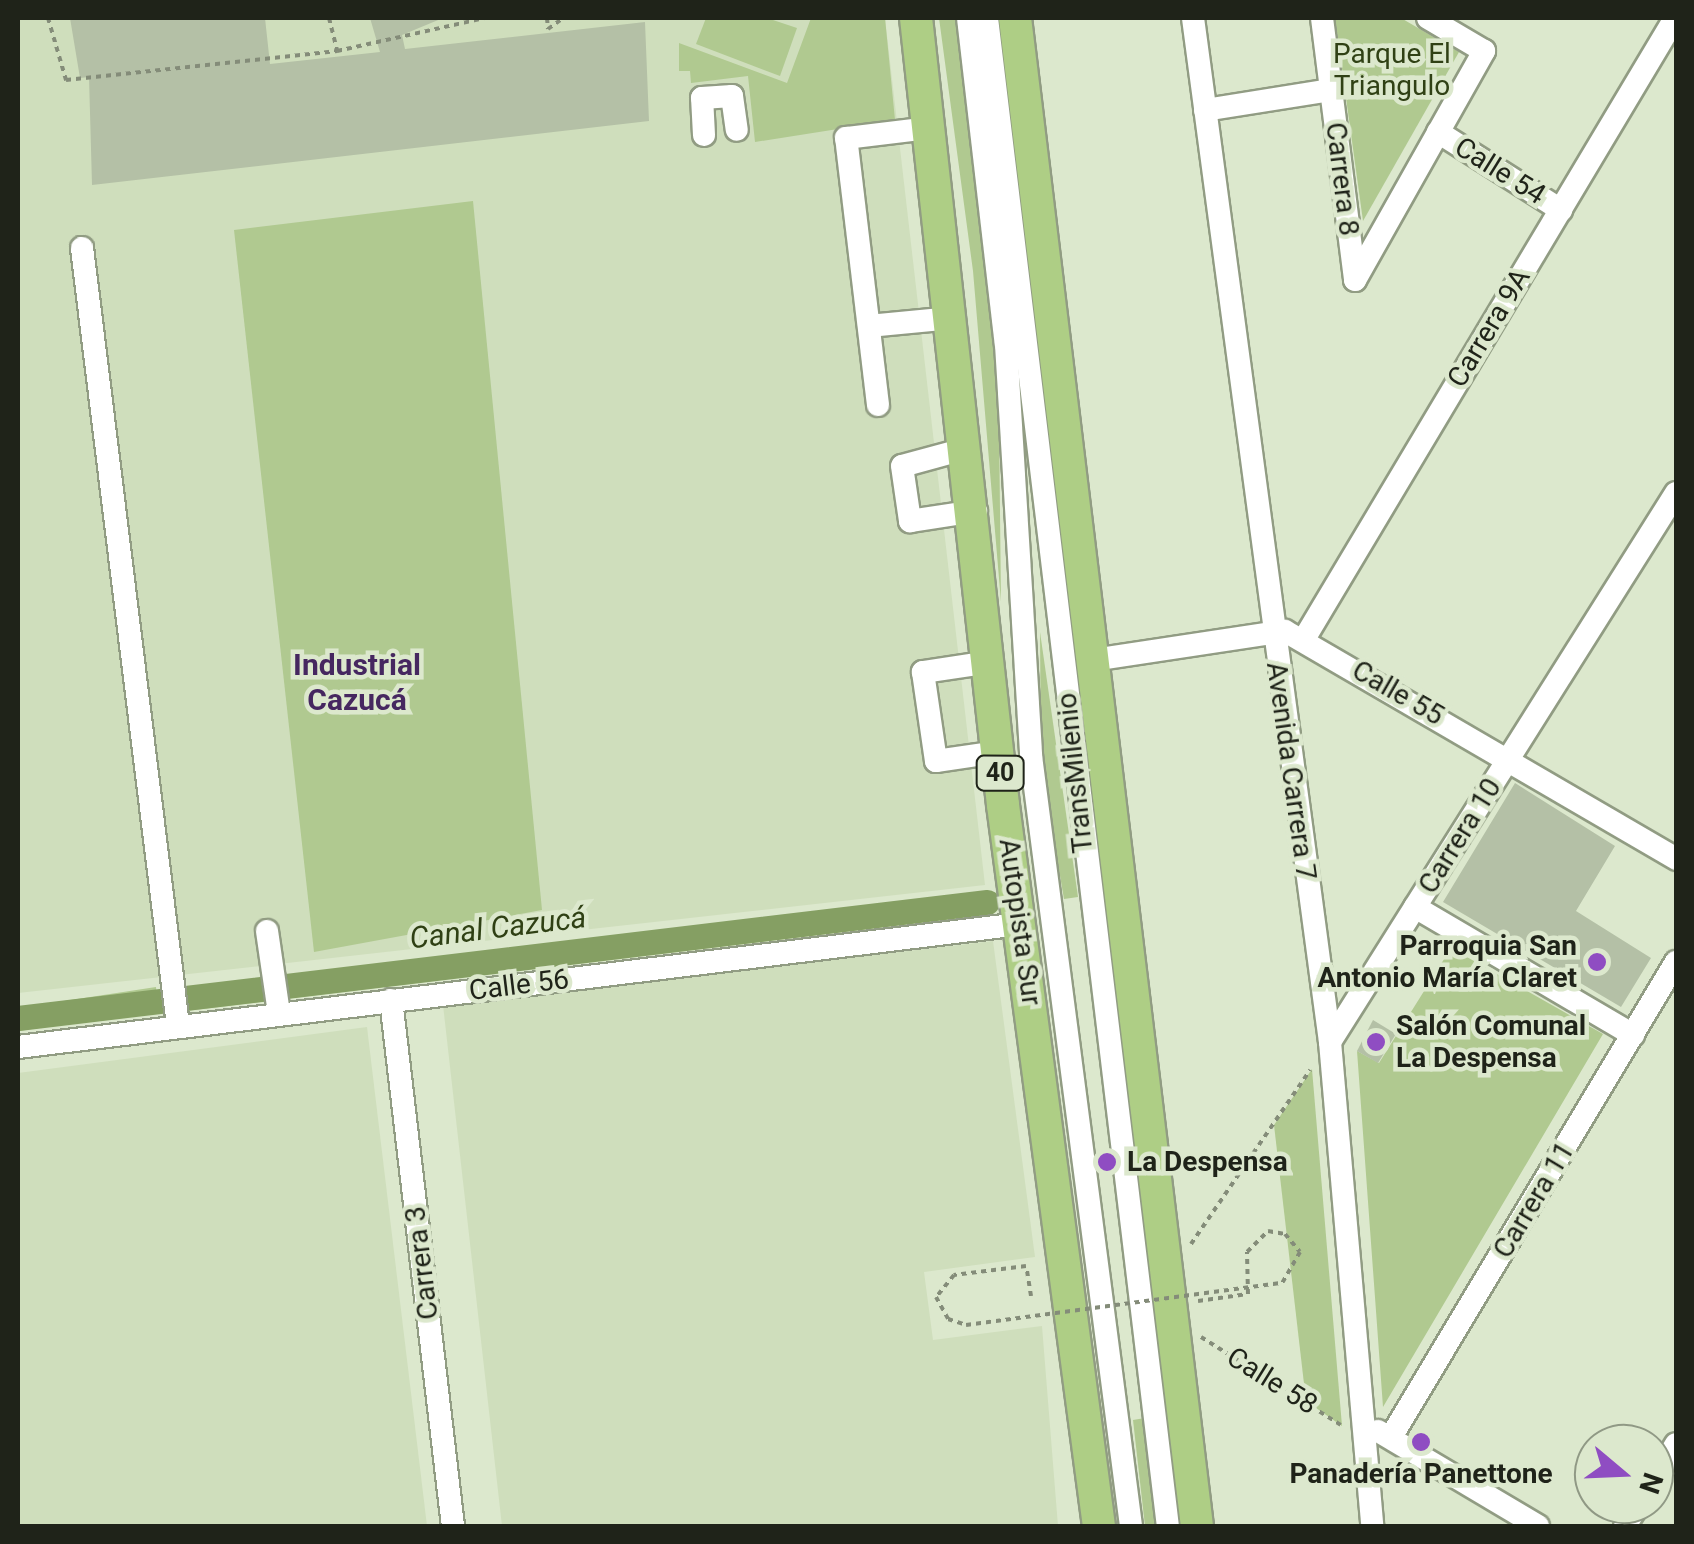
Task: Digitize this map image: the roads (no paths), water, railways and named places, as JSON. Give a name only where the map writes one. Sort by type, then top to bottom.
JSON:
[{"type":"highway","name":"Autopista Sur","points":[[916,18],[976,511],[998,752],[1099,1526]]},
{"type":"highway","points":[[1015,18],[1173,1300],[1197,1526]]},
{"type":"street","name":"TransMilenio","points":[[968,18],[1006,344],[1031,756],[1132,1526]]},
{"type":"street","name":"TransMilenio","points":[[987,18],[1168,1526]]},
{"type":"street","name":"Avenida Carrera 7","points":[[1193,18],[1271,633],[1330,1042],[1367,1433],[1372,1526]]},
{"type":"street","name":"Carrera 8","points":[[1322,18],[1355,280],[1438,132]]},
{"type":"street","points":[[1431,18],[1484,51],[1438,132]]},
{"type":"street","name":"Carrera 9A","points":[[1304,640],[1675,18]]},
{"type":"street","points":[[1205,110],[1331,90]]},
{"type":"street","points":[[704,135],[702,98],[732,96],[737,130]]},
{"type":"street","points":[[878,405],[846,138],[929,128]]},
{"type":"street","name":"Calle 54","points":[[1438,132],[1561,210]]},
{"type":"street","points":[[82,248],[176,1018]]},
{"type":"street","points":[[869,326],[952,318]]},
{"type":"street","points":[[968,448],[902,466],[910,521],[976,511]]},
{"type":"street","name":"Carrera 10","points":[[1330,1042],[1676,493]]},
{"type":"street","name":"Calle 55","points":[[1093,660],[1271,633],[1304,640],[1510,757],[1676,858]]},
{"type":"street","points":[[990,662],[923,672],[936,762],[998,752]]},
{"type":"street","points":[[1415,907],[1633,1035]]},
{"type":"street","name":"Calle 56","points":[[18,1047],[276,997],[390,1000],[1020,924]]},
{"type":"street","points":[[267,931],[276,997]]},
{"type":"street","name":"Carrera 11","points":[[1391,1437],[1676,962]]},
{"type":"street","name":"Carrera 3","points":[[390,1000],[453,1526]]},
{"type":"street","points":[[1367,1433],[1391,1437],[1538,1526]]},
{"type":"waterway","name":"Canal Cazucá","points":[[18,1018],[987,902]]},
{"type":"place","name":"Parroquia San Antonio María Claret","points":[[1597,962]]},
{"type":"place","name":"Salón Comunal La Despensa","points":[[1376,1042]]},
{"type":"place","name":"La Despensa","points":[[1107,1162]]},
{"type":"place","name":"Panadería Panettone","points":[[1421,1442]]},
{"type":"district","name":"Industrial Cazucá","points":[[357,682]]},
{"type":"park label","name":"Parque El Triangulo","points":[[1392,70]]}]
